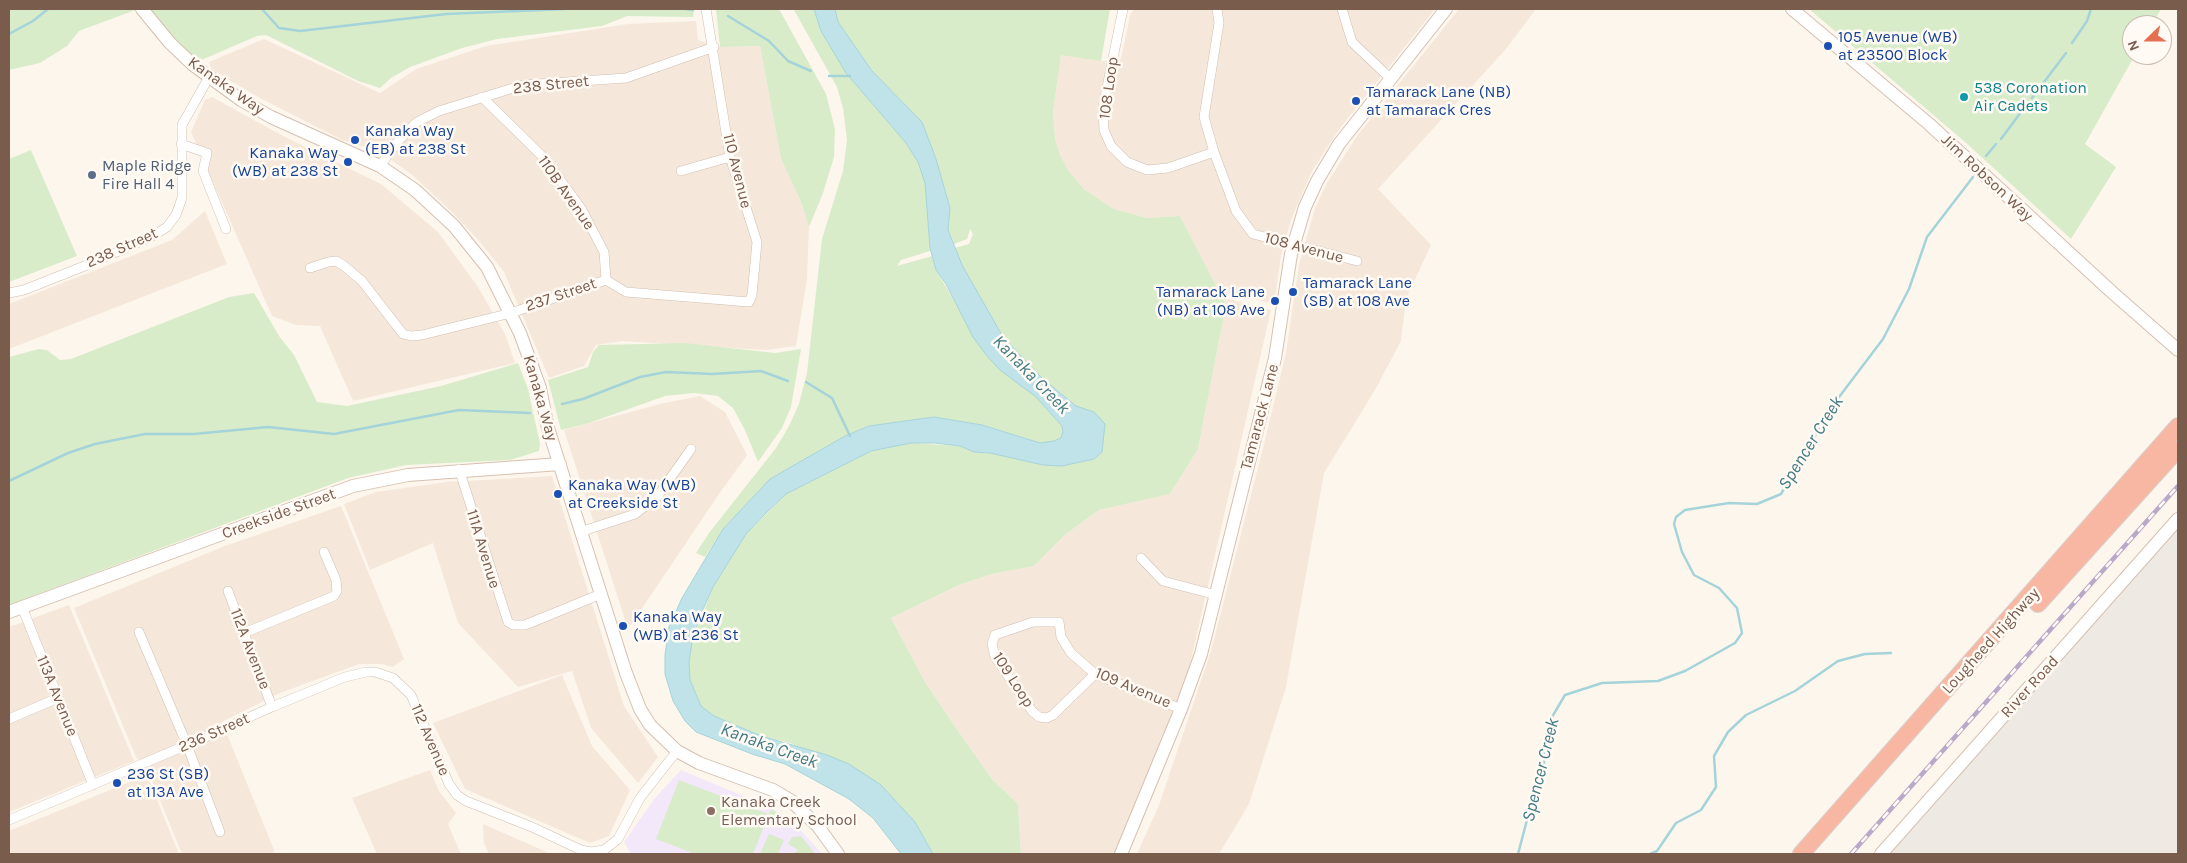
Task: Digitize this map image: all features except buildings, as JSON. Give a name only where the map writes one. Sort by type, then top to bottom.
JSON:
[{"type":"highway","name":"Lougheed Highway","points":[[1802,854],[2178,426]]},
{"type":"highway","name":"Lougheed Highway","points":[[1816,854],[2178,448]]},
{"type":"street","name":"Kanaka Way","points":[[142,9],[170,43],[208,77],[241,100],[271,117],[380,166],[415,190],[454,226],[487,267],[511,313],[540,388],[548,428],[640,709],[656,732],[677,751],[699,763],[773,790],[790,800],[817,825],[838,854]]},
{"type":"street","name":"110 Avenue","points":[[706,9],[714,47],[730,157],[757,242],[752,295],[749,302]]},
{"type":"street","name":"108 Loop","points":[[1123,9],[1103,108],[1104,130],[1111,146],[1127,162],[1147,170],[1168,168],[1214,152]]},
{"type":"street","points":[[1214,152],[1206,128],[1204,111],[1219,23],[1217,9]]},
{"type":"street","points":[[1342,9],[1352,42],[1391,79]]},
{"type":"street","name":"Tamarack Lane","points":[[1121,854],[1181,709],[1201,654],[1277,352],[1292,246],[1308,200],[1327,162],[1446,9]]},
{"type":"street","name":"Jim Robson Way","points":[[1792,9],[1929,124],[2114,294],[2178,350]]},
{"type":"street","name":"238 Street","points":[[380,166],[399,140],[416,122],[439,112],[523,85],[626,78],[714,47]]},
{"type":"street","name":"238 Street","points":[[9,292],[24,290],[162,231],[172,220],[182,198],[180,131],[184,120],[208,77]]},
{"type":"street","name":"110B Avenue","points":[[482,97],[545,159],[582,210],[604,252],[606,280]]},
{"type":"street","points":[[181,144],[207,153],[203,169],[226,229]]},
{"type":"street","name":"108 Avenue","points":[[1214,152],[1236,211],[1253,234],[1292,246],[1357,261]]},
{"type":"street","points":[[681,171],[730,157]]},
{"type":"street","name":"237 Street","points":[[310,268],[328,262],[343,264],[362,281],[403,334],[422,335],[511,313],[606,280],[626,292],[749,302]]},
{"type":"street","points":[[583,532],[635,514],[657,497],[691,449]]},
{"type":"street","name":"Creekside Street","points":[[9,612],[353,486],[408,475],[560,464]]},
{"type":"street","name":"111A Avenue","points":[[459,470],[504,617],[513,626],[525,625],[601,594]]},
{"type":"street","name":"River Road","points":[[1881,854],[2178,520]]},
{"type":"street","points":[[244,633],[326,600],[337,592],[336,580],[324,552]]},
{"type":"street","points":[[1141,558],[1164,581],[1216,595]]},
{"type":"street","name":"112A Avenue","points":[[228,592],[272,707]]},
{"type":"street","name":"113A Avenue","points":[[22,607],[93,785]]},
{"type":"street","name":"109 Avenue","points":[[1061,620],[1061,637],[1071,653],[1095,674],[1181,709]]},
{"type":"street","name":"109 Loop","points":[[1061,620],[1034,622],[995,635],[992,644],[995,657],[1032,711],[1040,717],[1047,718],[1053,715],[1095,674]]},
{"type":"street","points":[[139,632],[187,745],[220,832]]},
{"type":"street","name":"236 Street","points":[[9,820],[272,707],[355,674],[375,672],[393,678]]},
{"type":"street","name":"112 Avenue","points":[[393,678],[411,695],[449,784],[457,795],[466,801],[532,827],[581,850],[598,852],[608,848],[618,839],[640,798],[677,751]]},
{"type":"street","points":[[9,719],[58,698]]},
{"type":"shaded area","points":[[1134,9],[1435,9],[1340,128],[1312,171],[1291,220],[1281,256],[1274,304],[1218,290],[1180,216],[1147,218],[1114,209],[1085,190],[1068,170],[1060,155],[1055,138],[1053,112],[1061,54],[1101,61],[1121,59],[1130,15]]},
{"type":"shaded area","points":[[1459,9],[1536,9],[1506,49],[1378,189],[1431,245],[1406,299],[1401,341],[1375,390],[1324,473],[1286,687],[1249,804],[1219,854],[1137,854],[1159,805],[1211,651],[1286,353],[1299,265],[1315,208],[1327,183],[1357,136]]},
{"type":"shaded area","points":[[696,21],[698,40],[719,47],[760,46],[781,159],[801,202],[809,227],[807,279],[796,346],[766,350],[623,341],[596,345],[584,366],[549,378],[504,272],[453,213],[411,174],[380,152],[342,140],[258,97],[212,70],[209,62],[264,39],[380,93],[416,69],[486,46],[628,24]]},
{"type":"shaded area","points":[[212,97],[285,137],[381,184],[438,232],[478,287],[505,334],[515,363],[353,401],[320,326],[296,325],[272,316],[191,132],[205,100]]},
{"type":"shaded area","points":[[205,211],[227,264],[9,349],[9,304],[172,240]]},
{"type":"shaded area","points":[[1222,297],[1271,310],[1189,669],[1180,694],[1114,854],[1021,854],[1018,804],[992,779],[956,728],[925,682],[891,618],[959,585],[992,574],[1034,566],[1066,534],[1099,510],[1170,494],[1198,449],[1226,305]]},
{"type":"shaded area","points":[[700,396],[725,412],[747,455],[628,629],[564,430],[660,404]]},
{"type":"shaded area","points":[[552,476],[624,706],[658,757],[638,783],[591,728],[572,671],[518,687],[458,623],[433,543],[370,570],[344,504],[376,492],[447,482]]},
{"type":"shaded area","points":[[341,506],[404,659],[393,667],[382,664],[359,664],[280,693],[222,722],[274,850],[273,854],[182,854],[148,771],[136,757],[74,608],[225,546]]},
{"type":"shaded area","points":[[2178,520],[2178,854],[1882,854]]},
{"type":"shaded area","points":[[69,605],[134,761],[9,812],[9,627]]},
{"type":"shaded area","points":[[562,675],[592,746],[630,790],[609,836],[590,843],[465,789],[433,723]]},
{"type":"shaded area","points":[[430,770],[439,791],[456,813],[448,824],[461,854],[377,854],[352,798]]},
{"type":"shaded area","name":"Kanaka Creek Elementary School","points":[[681,770],[772,808],[798,827],[822,854],[631,854],[624,842],[655,798]]},
{"type":"shaded area","points":[[147,775],[179,854],[9,854],[9,831]]},
{"type":"shaded area","points":[[483,824],[551,854],[489,854],[484,843]]},
{"type":"green space","points":[[9,9],[138,9],[79,31],[67,46],[40,63],[9,70]]},
{"type":"green space","points":[[142,9],[694,9],[693,17],[627,16],[602,26],[497,39],[462,48],[410,67],[391,78],[380,88],[358,81],[266,35],[257,36],[192,64]]},
{"type":"green space","points":[[716,9],[779,9],[826,94],[835,129],[834,157],[823,193],[809,227],[801,202],[781,159],[760,46],[720,47]]},
{"type":"green space","points":[[814,9],[821,31],[846,73],[906,143],[918,162],[925,183],[930,251],[901,260],[897,266],[932,256],[936,270],[987,356],[1036,397],[1062,426],[1064,432],[1061,438],[1054,442],[1040,443],[982,425],[934,417],[869,426],[845,436],[770,479],[723,529],[705,557],[696,553],[709,533],[776,448],[789,426],[799,404],[807,373],[822,239],[843,171],[847,140],[843,108],[837,87],[794,10]]},
{"type":"green space","points":[[835,9],[1110,9],[1101,61],[1061,55],[1053,112],[1055,138],[1060,155],[1068,170],[1085,190],[1114,209],[1147,218],[1180,216],[1226,305],[1198,449],[1170,494],[1099,510],[1066,534],[1034,566],[992,574],[959,585],[891,618],[925,682],[956,728],[992,779],[1018,804],[1021,854],[933,854],[915,822],[881,785],[790,743],[761,736],[714,716],[701,706],[690,680],[689,662],[692,642],[713,587],[746,534],[786,494],[871,451],[885,446],[912,443],[960,446],[974,452],[990,453],[1043,465],[1062,466],[1094,459],[1102,452],[1094,412],[1076,406],[1043,379],[1003,337],[987,311],[955,248],[969,244],[973,234],[970,229],[967,239],[954,244],[948,230],[950,208],[936,159],[922,122],[872,71],[838,22]]},
{"type":"green space","points":[[1809,9],[2161,9],[2158,15],[2122,15],[2122,65],[2129,65],[2085,144],[2116,167],[2071,239],[1965,142]]},
{"type":"green space","points":[[31,150],[77,256],[9,282],[9,159]]},
{"type":"green space","points":[[254,293],[279,336],[294,355],[317,402],[347,406],[441,386],[518,363],[528,389],[540,444],[539,451],[510,460],[406,465],[348,478],[9,605],[9,357],[39,349],[47,350],[60,360],[71,359],[229,297]]},
{"type":"green space","points":[[685,343],[775,353],[801,349],[791,407],[782,428],[758,462],[745,430],[733,408],[718,396],[694,393],[665,396],[589,423],[561,430],[548,380],[588,367],[593,352],[599,345]]},
{"type":"green space","points":[[679,780],[768,814],[772,809],[781,816],[775,825],[767,819],[753,854],[695,854],[656,839]]},
{"type":"green space","points":[[769,834],[784,840],[778,854],[760,854]]},
{"type":"green space","points":[[801,836],[815,854],[793,854],[798,850],[788,844],[792,837]]},
{"type":"water","name":"Kanaka Creek","points":[[814,9],[835,9],[838,22],[872,71],[922,122],[936,159],[950,208],[948,230],[962,265],[1003,337],[1043,379],[1076,406],[1094,412],[1105,424],[1102,452],[1094,459],[1062,466],[1043,465],[990,453],[974,452],[960,446],[935,443],[911,443],[871,451],[786,494],[766,513],[746,534],[713,587],[700,616],[692,642],[689,662],[690,680],[701,706],[714,716],[761,736],[827,755],[849,764],[881,785],[915,822],[933,854],[901,854],[873,818],[849,799],[785,764],[752,754],[696,732],[685,721],[673,701],[665,674],[665,655],[669,627],[682,598],[723,529],[770,479],[845,436],[869,426],[934,417],[982,425],[1040,443],[1061,438],[1063,432],[1062,426],[1036,397],[1000,370],[973,337],[946,284],[936,270],[930,248],[925,183],[918,162],[906,143],[846,73],[821,31]]},
{"type":"waterway","points":[[9,34],[33,21],[48,9]]},
{"type":"waterway","points":[[262,9],[279,28],[300,31],[446,14],[566,9]]},
{"type":"waterway","points":[[685,9],[693,10]]},
{"type":"waterway","name":"Spencer Creek","points":[[2072,43],[2087,21],[2091,9]]},
{"type":"waterway","points":[[728,16],[769,41],[788,61],[811,71]]},
{"type":"waterway","name":"Spencer Creek","points":[[2032,98],[2066,53]]},
{"type":"waterway","points":[[829,76],[850,76]]},
{"type":"waterway","name":"Spencer Creek","points":[[2001,139],[2027,104]]},
{"type":"waterway","name":"Spencer Creek","points":[[1986,156],[1996,144]]},
{"type":"waterway","name":"Spencer Creek","points":[[1518,854],[1527,820],[1538,795],[1544,767],[1544,741],[1552,717],[1565,695],[1602,683],[1658,681],[1685,671],[1735,643],[1742,633],[1737,608],[1719,588],[1694,575],[1682,552],[1674,524],[1676,517],[1685,510],[1729,503],[1757,504],[1781,494],[1833,405],[1883,339],[1909,289],[1927,237],[1973,177]]},
{"type":"waterway","points":[[562,404],[583,399],[640,377],[666,372],[712,374],[761,371],[788,381]]},
{"type":"waterway","points":[[806,382],[832,398],[850,436]]},
{"type":"waterway","points":[[9,481],[68,453],[95,444],[145,434],[194,434],[268,427],[334,434],[459,410],[530,413]]},
{"type":"waterway","points":[[1650,854],[1657,851],[1676,823],[1701,810],[1716,787],[1714,756],[1728,732],[1746,715],[1795,691],[1838,661],[1865,654],[1891,653]]},
{"type":"railway","points":[[1851,854],[2178,486]]},
{"type":"place","name":"105 Avenue (WB) at 23500 Block","points":[[1828,46]]},
{"type":"place","name":"538 Coronation Air Cadets","points":[[1964,97]]},
{"type":"place","name":"Tamarack Lane (NB) at Tamarack Cres","points":[[1356,101]]},
{"type":"place","name":"Kanaka Way (EB) at 238 St","points":[[355,140]]},
{"type":"place","name":"Kanaka Way (WB) at 238 St","points":[[348,162]]},
{"type":"place","name":"Maple Ridge Fire Hall 4","points":[[92,175]]},
{"type":"place","name":"Tamarack Lane (SB) at 108 Ave","points":[[1293,292]]},
{"type":"place","name":"Tamarack Lane (NB) at 108 Ave","points":[[1275,301]]},
{"type":"place","name":"Kanaka Way (WB) at Creekside St","points":[[558,494]]},
{"type":"place","name":"Kanaka Way (WB) at 236 St","points":[[623,626]]},
{"type":"place","name":"236 St (SB) at 113A Ave","points":[[117,783]]},
{"type":"place","name":"Kanaka Creek Elementary School","points":[[711,811]]}]
